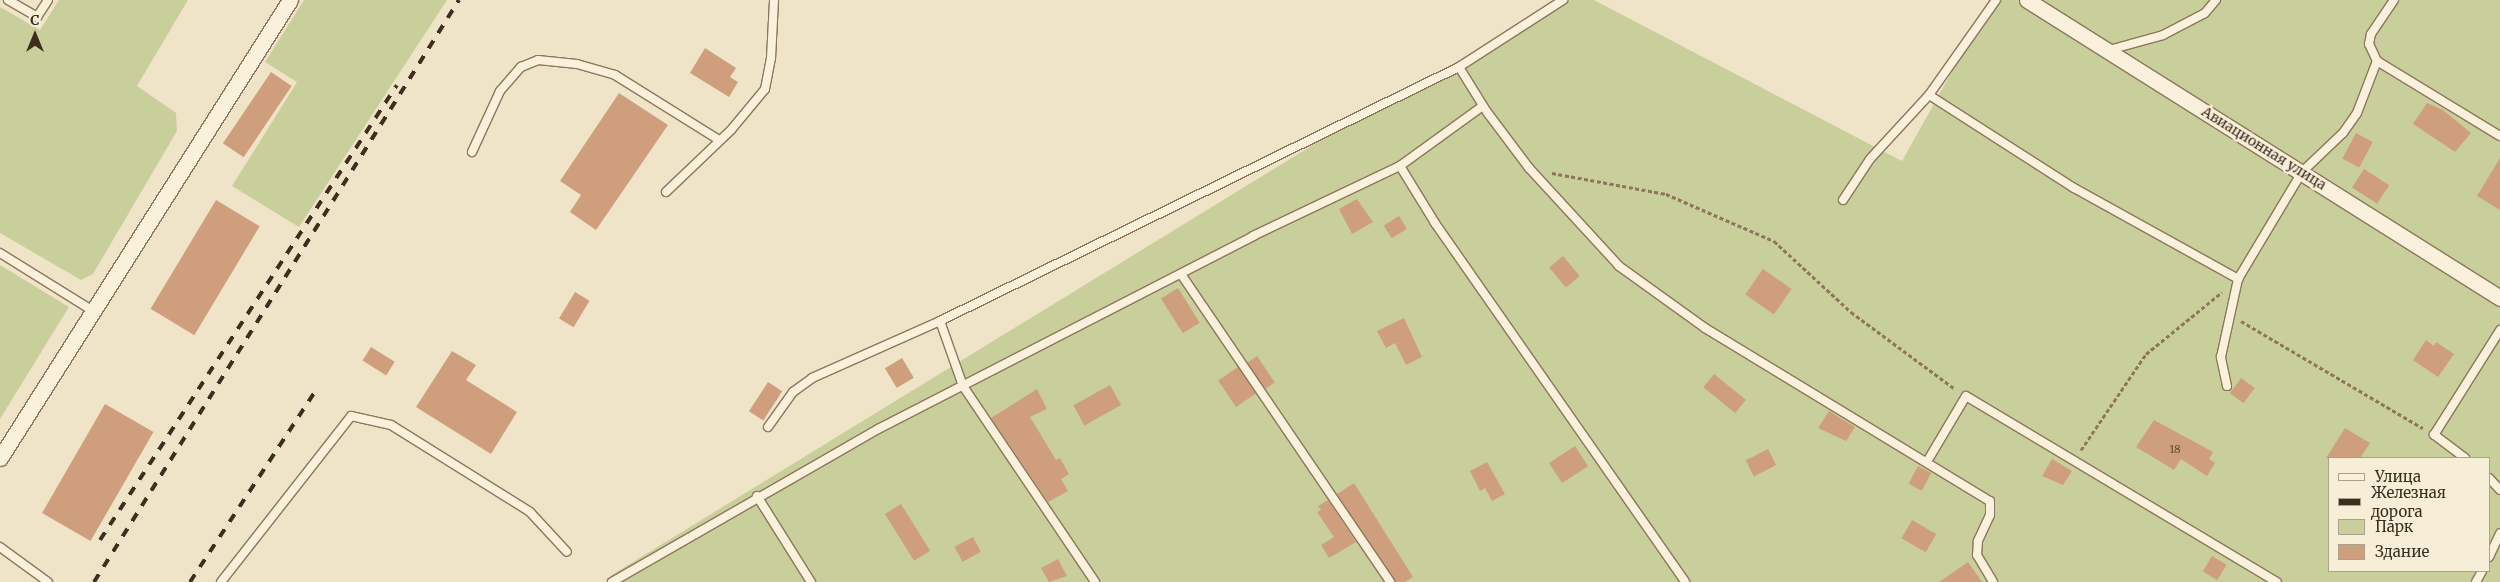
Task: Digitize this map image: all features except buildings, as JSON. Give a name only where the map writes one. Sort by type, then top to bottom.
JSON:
[{"type":"street","points":[[0,458],[290,0]]},
{"type":"street","name":"Авиационная улица","points":[[2027,0],[2500,298]]},
{"type":"lane","points":[[8,0],[37,17],[48,0]]},
{"type":"lane","points":[[666,192],[719,140],[765,89],[771,58],[774,0]]},
{"type":"lane","points":[[768,426],[792,392],[812,378],[940,322],[1459,67],[1562,0]]},
{"type":"lane","points":[[1843,200],[1870,159],[1929,95],[1996,0]]},
{"type":"lane","points":[[2107,50],[2163,36],[2205,13],[2216,0]]},
{"type":"lane","points":[[2394,0],[2371,34],[2370,44],[2377,61],[2500,136]]},
{"type":"lane","points":[[472,152],[500,91],[521,67],[538,60],[577,64],[615,75],[719,140]]},
{"type":"lane","points":[[2227,386],[2221,357],[2238,280],[2302,172],[2343,133],[2357,113],[2377,61]]},
{"type":"lane","points":[[1459,67],[1483,106],[1529,168],[1599,247],[1665,302],[1928,460],[1990,501],[1990,515],[1978,541],[1977,555],[1993,582]]},
{"type":"lane","points":[[1929,95],[2074,188],[2238,280]]},
{"type":"lane","points":[[612,582],[757,496],[963,386],[1181,274],[1400,166],[1483,106]]},
{"type":"lane","points":[[1400,166],[1435,223],[1685,582]]},
{"type":"lane","points":[[0,253],[93,312]]},
{"type":"lane","points":[[1181,274],[1390,582]]},
{"type":"lane","points":[[940,322],[963,386],[1095,582]]},
{"type":"lane","points":[[2463,457],[2434,435],[2500,330]]},
{"type":"lane","points":[[1928,460],[1966,396],[2277,582]]},
{"type":"lane","points":[[221,582],[351,416],[391,425],[530,512],[567,552]]},
{"type":"lane","points":[[2490,479],[2500,490]]},
{"type":"lane","points":[[757,496],[812,582]]},
{"type":"lane","points":[[2490,555],[2500,533]]},
{"type":"lane","points":[[0,546],[48,582]]},
{"type":"path","points":[[1529,168],[1666,194],[1774,241],[1851,312],[1966,396]]},
{"type":"path","points":[[2074,461],[2146,354],[2238,280]]},
{"type":"path","points":[[2231,315],[2434,435]]},
{"type":"green space","points":[[59,0],[188,0],[137,86],[176,113],[177,131],[93,274],[81,280],[0,233],[0,7],[40,30]]},
{"type":"green space","points":[[304,0],[447,0],[299,227],[232,186],[297,82],[265,62]]},
{"type":"green space","points":[[1571,0],[1594,0],[1902,161],[1992,0],[2500,0],[2500,582],[615,582],[610,576],[1388,99]]},
{"type":"green space","points":[[0,265],[69,307],[0,419]]},
{"type":"railway","points":[[94,582],[459,0]]},
{"type":"railway","points":[[100,540],[397,85]]},
{"type":"railway","points":[[190,582],[317,389]]}]
